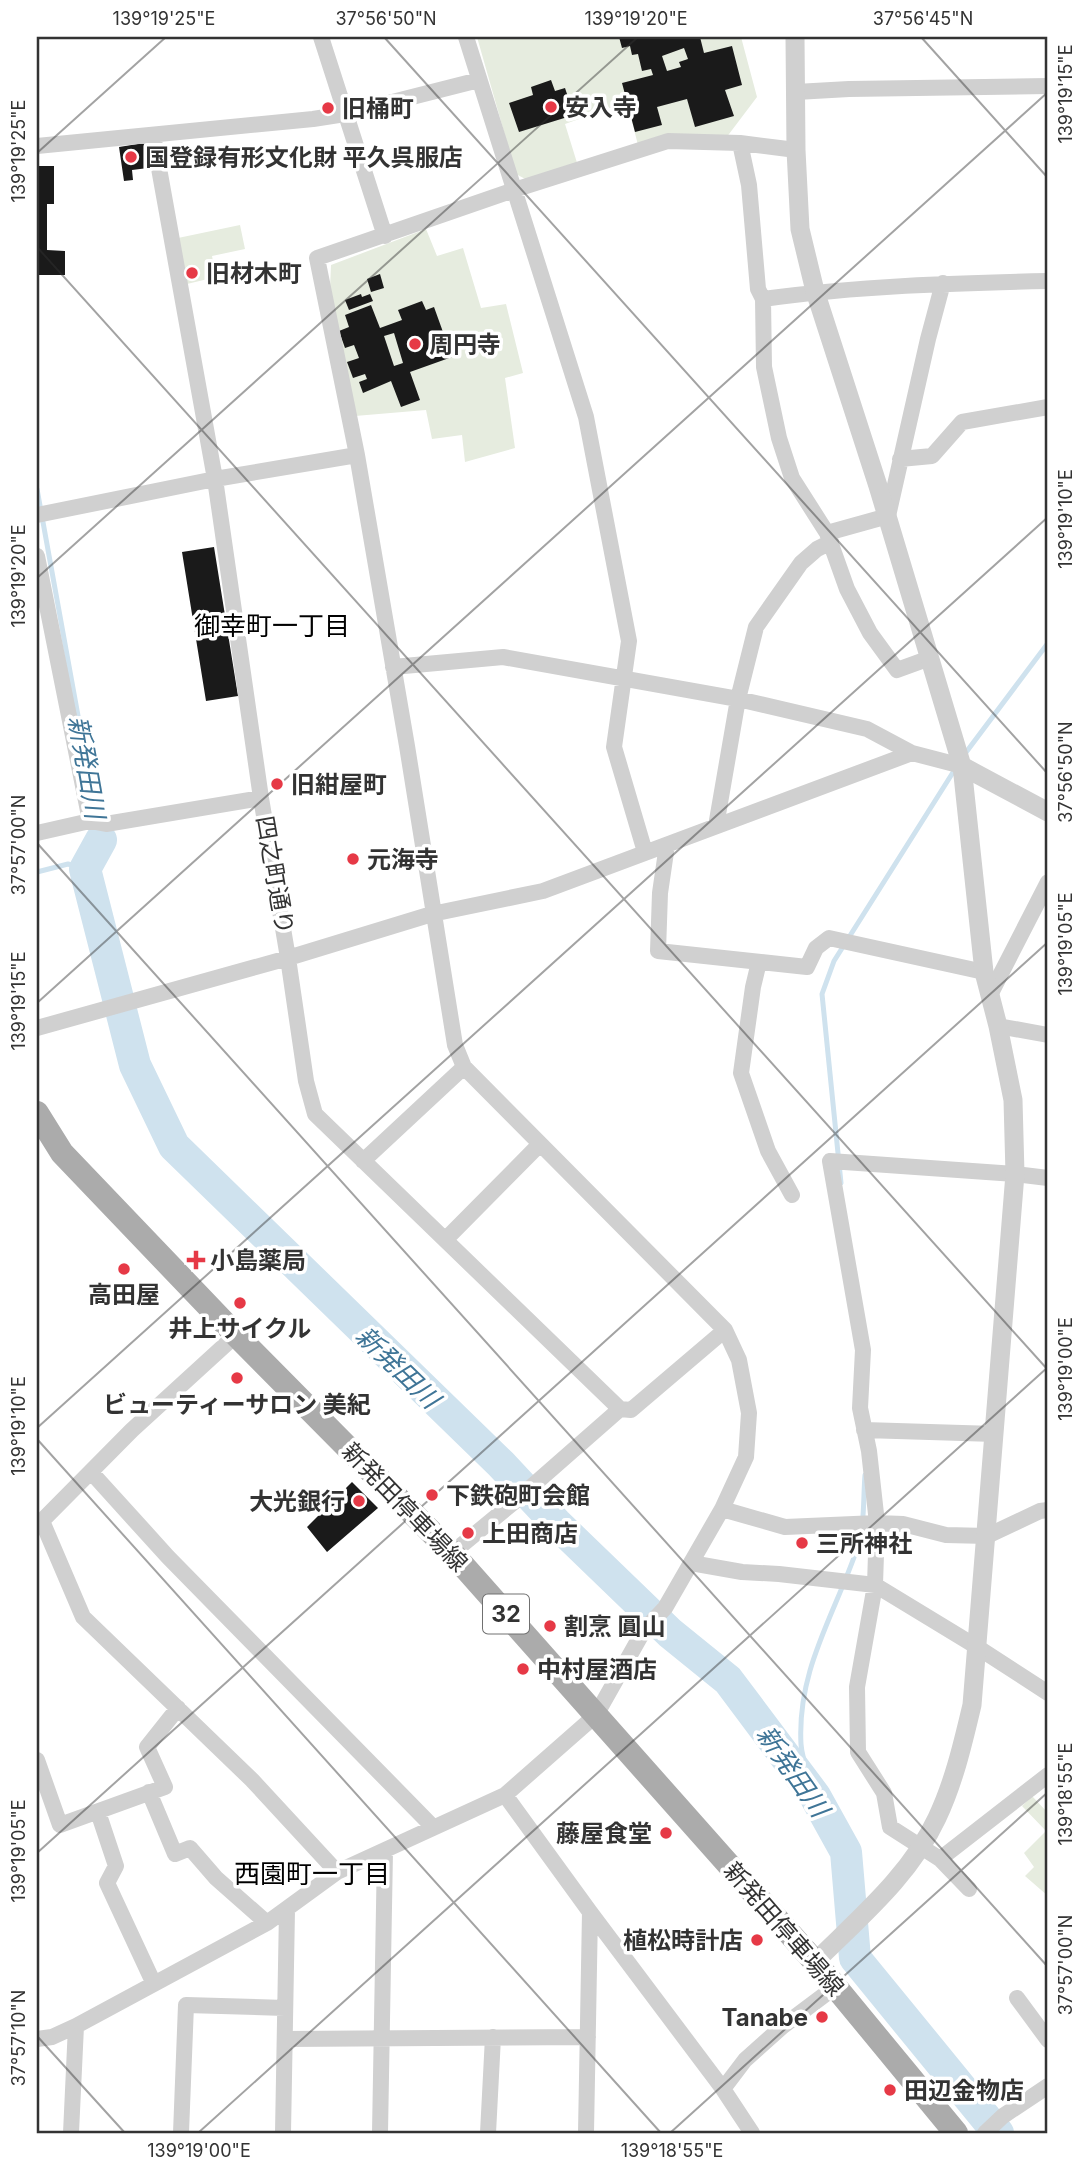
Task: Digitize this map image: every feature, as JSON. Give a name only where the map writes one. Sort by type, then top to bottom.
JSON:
[{"type":"main road","name":"新発田停車場線","points":[[37,1113],[62,1153],[236,1335],[452,1553],[815,1962],[956,2133]]},
{"type":"street","points":[[321,37],[385,236]]},
{"type":"street","points":[[466,37],[586,417],[629,641],[614,747],[645,852]]},
{"type":"street","points":[[795,37],[800,229],[815,292],[888,516],[962,766],[984,972],[1013,1100],[1015,1174],[972,1704],[956,1769],[937,1819],[904,1871],[815,1962]]},
{"type":"street","points":[[37,146],[345,114],[479,80]]},
{"type":"street","points":[[796,92],[1048,86]]},
{"type":"street","name":"四之町通り","points":[[153,135],[215,479],[261,798],[306,1081],[315,1114],[620,1409]]},
{"type":"street","points":[[37,2039],[52,2037],[76,2026],[267,1923],[337,1872],[505,1795],[596,1715],[644,1630],[665,1608],[722,1508],[746,1457],[749,1413],[739,1360],[725,1330],[464,1067],[455,1045],[357,455],[317,258],[514,190],[668,141],[740,143],[796,150]]},
{"type":"street","points":[[740,143],[749,186],[758,289],[764,299],[764,367],[779,438],[792,478],[829,538],[847,589],[870,633],[897,670],[930,659]]},
{"type":"street","points":[[764,299],[815,292],[943,283],[1048,281]]},
{"type":"street","points":[[888,516],[943,283]]},
{"type":"street","points":[[901,459],[932,456],[962,422],[1048,407]]},
{"type":"street","points":[[41,514],[215,479],[357,455]]},
{"type":"street","points":[[716,826],[738,699],[756,627],[801,563],[829,538],[888,516]]},
{"type":"street","points":[[37,556],[90,821]]},
{"type":"street","points":[[393,667],[503,657],[738,699],[867,729],[912,753],[962,766],[1048,812]]},
{"type":"street","points":[[37,1028],[432,914],[543,891],[912,753]]},
{"type":"street","points":[[37,833],[90,821],[106,824],[261,798]]},
{"type":"street","points":[[667,845],[660,893],[658,951],[807,967],[816,948],[829,938],[984,972]]},
{"type":"street","points":[[990,995],[1048,882]]},
{"type":"street","points":[[759,962],[741,1073],[768,1151],[792,1195]]},
{"type":"street","points":[[998,1026],[1048,1035]]},
{"type":"street","points":[[363,1161],[464,1067]]},
{"type":"street","points":[[446,1239],[539,1145]]},
{"type":"street","points":[[970,1889],[940,1859],[890,1827],[884,1793],[858,1752],[857,1687],[875,1585],[877,1523],[869,1451],[860,1408],[863,1350],[830,1161],[1048,1178]]},
{"type":"street","points":[[452,1553],[620,1409],[631,1410],[725,1330]]},
{"type":"street","points":[[236,1335],[132,1430],[40,1524],[83,1617],[252,1780],[337,1872]]},
{"type":"street","points":[[864,1430],[995,1434]]},
{"type":"street","points":[[91,1472],[177,1566],[433,1827]]},
{"type":"street","points":[[722,1508],[785,1527],[903,1524],[946,1535],[987,1536],[1040,1511],[1048,1510]]},
{"type":"street","points":[[691,1563],[742,1572],[875,1585],[1048,1693]]},
{"type":"street","points":[[37,1760],[60,1825],[98,1812],[165,1787],[146,1747],[178,1708]]},
{"type":"street","points":[[940,1859],[1048,1776]]},
{"type":"street","points":[[149,1793],[175,1854],[190,1848],[216,1878],[267,1923]]},
{"type":"street","points":[[505,1795],[723,2089],[752,2133]]},
{"type":"street","points":[[98,1812],[116,1866],[107,1883],[154,1984]]},
{"type":"street","points":[[380,2133],[385,1851]]},
{"type":"street","points":[[283,2133],[287,1910]]},
{"type":"street","points":[[586,2133],[590,1912]]},
{"type":"street","points":[[723,2089],[745,2060],[783,2026],[835,1987]]},
{"type":"street","points":[[1017,1998],[1048,2040]]},
{"type":"street","points":[[181,2133],[186,2005],[285,2008]]},
{"type":"street","points":[[71,2133],[76,2026]]},
{"type":"street","points":[[488,2133],[493,2037]]},
{"type":"street","points":[[285,2039],[588,2037]]},
{"type":"street","points":[[985,2133],[1003,2116],[1048,2086]]},
{"type":"shaded area","points":[[477,37],[741,37],[757,97],[723,142],[638,145],[627,102],[565,124],[578,166],[527,180],[516,174]]},
{"type":"shaded area","points":[[240,225],[245,249],[212,256],[216,277],[187,284],[178,238]]},
{"type":"shaded area","points":[[426,229],[437,256],[463,248],[481,308],[506,304],[523,373],[505,378],[515,448],[465,462],[462,435],[432,439],[426,410],[355,416],[330,288],[331,265]]},
{"type":"shaded area","points":[[1032,1796],[1048,1813],[1048,1896],[1025,1876],[1034,1867],[1024,1853],[1046,1831],[1022,1806]]},
{"type":"building","points":[[619,37],[700,37],[704,53],[732,46],[742,85],[725,90],[734,116],[695,127],[687,99],[657,107],[662,125],[635,132],[622,83],[653,75],[651,69],[642,71],[638,54],[632,55],[630,46],[622,48]],"holes":[[[684,48],[688,59],[679,62],[681,67],[667,71],[662,56]]]},
{"type":"building","points":[[551,80],[555,91],[565,88],[574,115],[519,132],[509,103],[533,95],[531,87]]},
{"type":"building","points":[[144,143],[148,168],[132,170],[133,180],[124,181],[119,147]]},
{"type":"building","points":[[37,166],[54,166],[54,204],[47,204],[47,250],[65,251],[65,275],[37,275]]},
{"type":"building","points":[[380,274],[384,288],[371,292],[367,279]]},
{"type":"building","points":[[361,294],[362,297],[370,294],[373,301],[349,310],[345,300]]},
{"type":"building","points":[[422,301],[426,310],[434,307],[452,357],[410,372],[420,400],[401,407],[391,381],[363,393],[359,382],[367,379],[365,374],[353,378],[347,362],[359,358],[354,345],[345,348],[339,331],[349,327],[345,315],[371,305],[380,328],[402,320],[398,310]],"holes":[[[394,333],[403,363],[394,366],[384,336]]]},
{"type":"building","points":[[214,547],[238,696],[206,701],[182,552]]},
{"type":"building","points":[[352,1482],[378,1508],[327,1552],[307,1527]]},
{"type":"waterway","name":"新発田川","points":[[37,489],[90,782]]},
{"type":"waterway","points":[[964,755],[1048,643]]},
{"type":"waterway","points":[[841,1183],[822,994],[834,961],[957,766]]},
{"type":"waterway","name":"新発田川","points":[[98,826],[101,840]]},
{"type":"waterway","name":"新発田川","points":[[101,840],[85,869],[135,1065],[174,1146],[501,1464],[556,1523],[670,1633],[728,1680],[815,1796],[846,1852],[855,1958],[998,2133]]},
{"type":"waterway","points":[[37,872],[68,864],[85,869]]},
{"type":"waterway","points":[[815,1796],[801,1744],[801,1717],[811,1667],[860,1540],[865,1475]]},
{"type":"place","name":"安入寺","points":[[551,107]]},
{"type":"place","name":"旧桶町","points":[[328,108]]},
{"type":"place","name":"国登録有形文化財 平久呉服店","points":[[131,157]]},
{"type":"place","name":"旧材木町","points":[[192,273]]},
{"type":"place","name":"周円寺","points":[[415,344]]},
{"type":"place","name":"旧紺屋町","points":[[277,784]]},
{"type":"place","name":"元海寺","points":[[353,859]]},
{"type":"place","name":"小島薬局","points":[[196,1260]]},
{"type":"place","name":"高田屋","points":[[124,1269]]},
{"type":"place","name":"井上サイクル","points":[[240,1303]]},
{"type":"place","name":"ビューティーサロン 美紀","points":[[237,1378]]},
{"type":"place","name":"下鉄砲町会館","points":[[432,1495]]},
{"type":"place","name":"大光銀行","points":[[359,1501]]},
{"type":"place","name":"上田商店","points":[[468,1533]]},
{"type":"place","name":"三所神社","points":[[802,1543]]},
{"type":"place","name":"割烹 圓山","points":[[550,1626]]},
{"type":"place","name":"中村屋酒店","points":[[523,1669]]},
{"type":"place","name":"藤屋食堂","points":[[666,1833]]},
{"type":"place","name":"植松時計店","points":[[757,1940]]},
{"type":"place","name":"Tanabe","points":[[822,2017]]},
{"type":"place","name":"田辺金物店","points":[[890,2090]]},
{"type":"district","name":"御幸町一丁目","points":[[272,625]]},
{"type":"district","name":"西園町一丁目","points":[[312,1873]]}]
